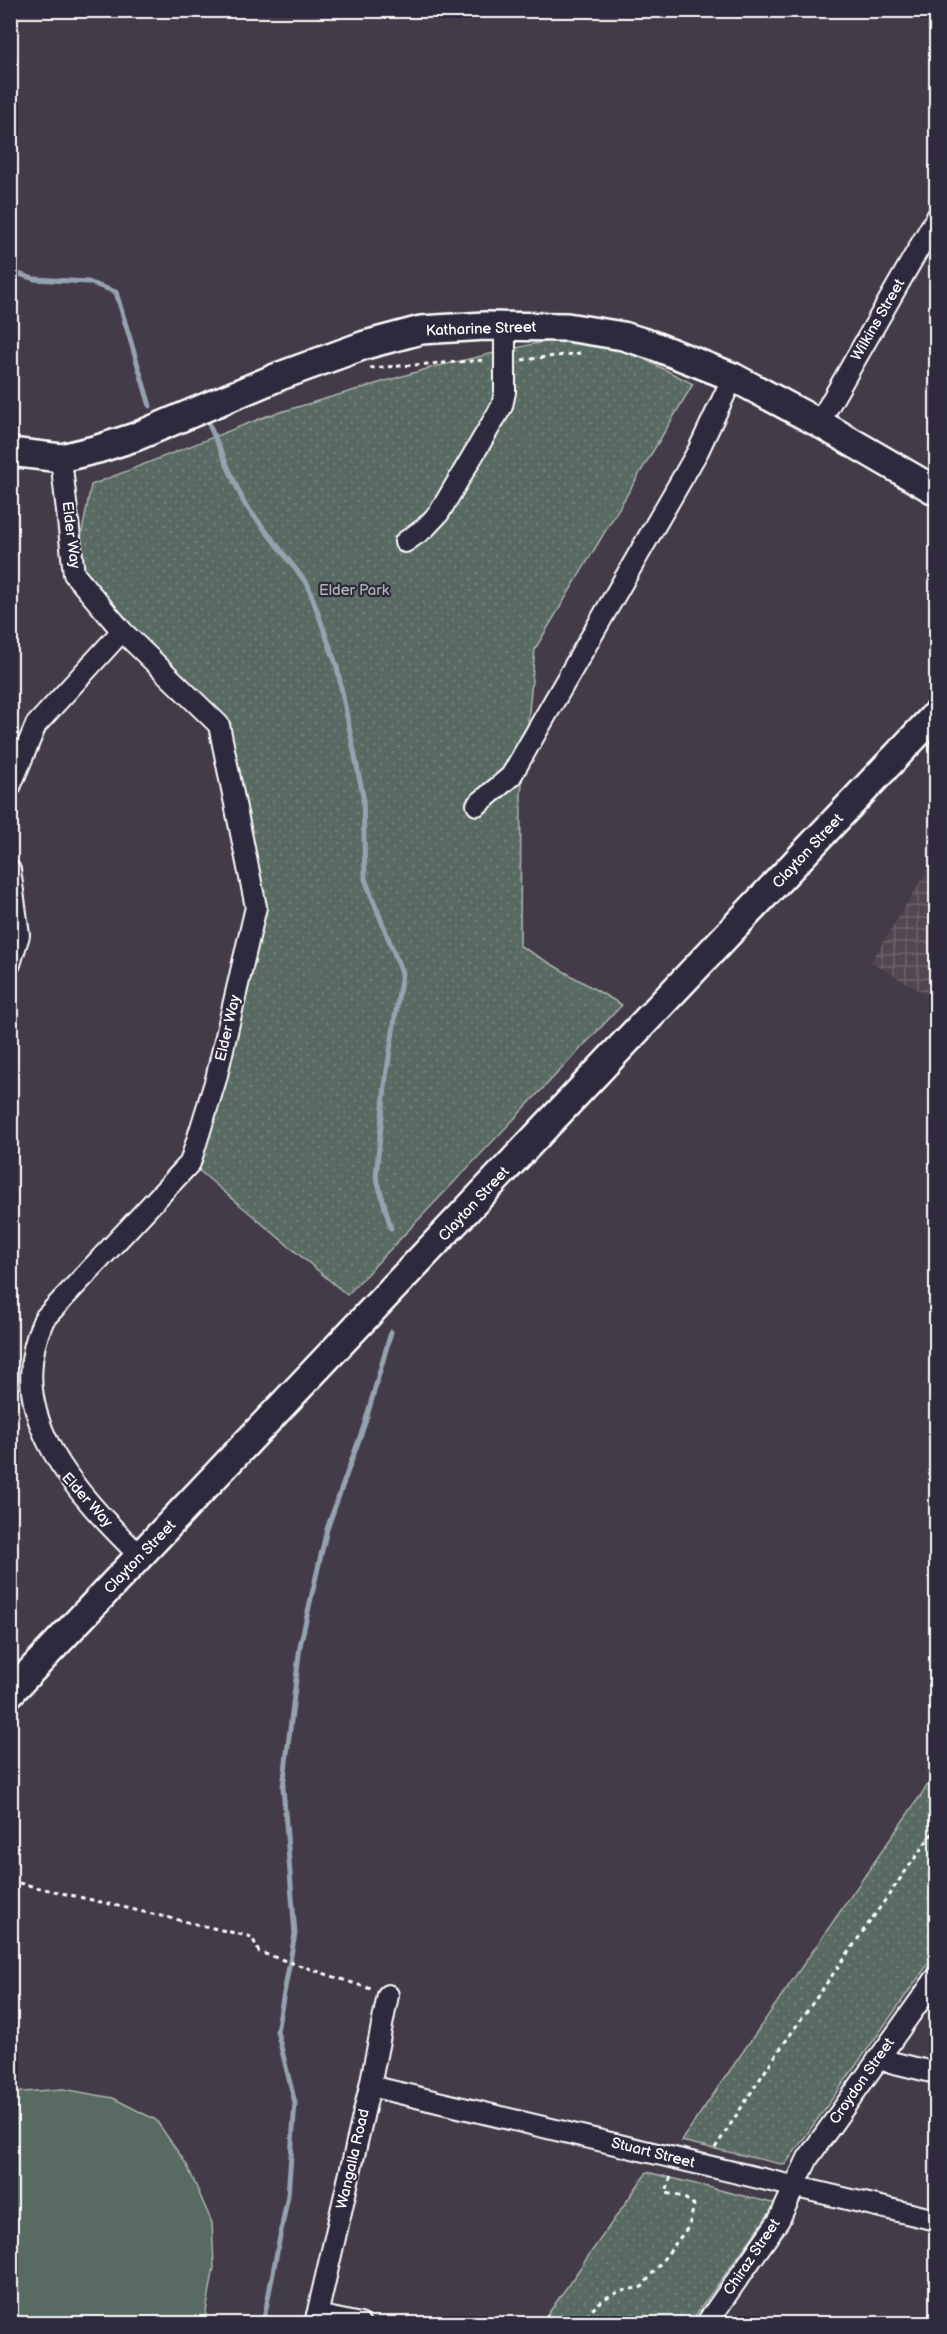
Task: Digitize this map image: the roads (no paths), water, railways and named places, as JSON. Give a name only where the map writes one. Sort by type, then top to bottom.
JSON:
[{"type":"main road","name":"Katharine Street","points":[[10,452],[61,458],[135,437],[280,376],[365,345],[421,330],[505,326],[567,327],[623,336],[678,354],[733,377],[819,423],[936,491]]},
{"type":"main road","name":"Clayton Street","points":[[10,1693],[936,714]]},
{"type":"street","name":"Wilkins Street","points":[[819,423],[936,218]]},
{"type":"street","points":[[405,543],[425,528],[439,513],[502,406],[505,392],[505,326]]},
{"type":"street","points":[[477,805],[511,776],[698,452],[733,377]]},
{"type":"street","name":"Elder Way","points":[[61,458],[74,574],[122,632],[219,725],[256,907],[216,1080],[190,1163],[44,1319],[33,1337],[28,1353],[23,1404],[39,1435],[68,1482],[140,1556]]},
{"type":"street","points":[[10,787],[36,725],[122,632]]},
{"type":"street","points":[[10,870],[19,935],[10,964]]},
{"type":"street","name":"Croydon Street","points":[[792,2188],[808,2158],[936,1978]]},
{"type":"street","name":"Wangalla Road","points":[[316,2319],[370,2086],[388,1995]]},
{"type":"street","points":[[878,2059],[936,2073]]},
{"type":"street","name":"Stuart Street","points":[[370,2086],[792,2188],[936,2220]]},
{"type":"street","name":"Chiraz Street","points":[[706,2324],[779,2220],[792,2188]]},
{"type":"street","points":[[316,2319],[360,2324]]},
{"type":"waterway","points":[[10,271],[34,279],[88,282],[116,292],[150,406]]},
{"type":"waterway","points":[[207,420],[244,503],[308,585],[337,667],[363,796],[365,879],[402,973],[386,1077],[376,1176],[391,1228]]},
{"type":"waterway","points":[[263,2324],[288,2195],[295,2103],[277,2031],[295,1934],[283,1787],[300,1646],[327,1529],[365,1423],[391,1332]]},
{"type":"park label","name":"Elder Park","points":[[354,590]]}]
